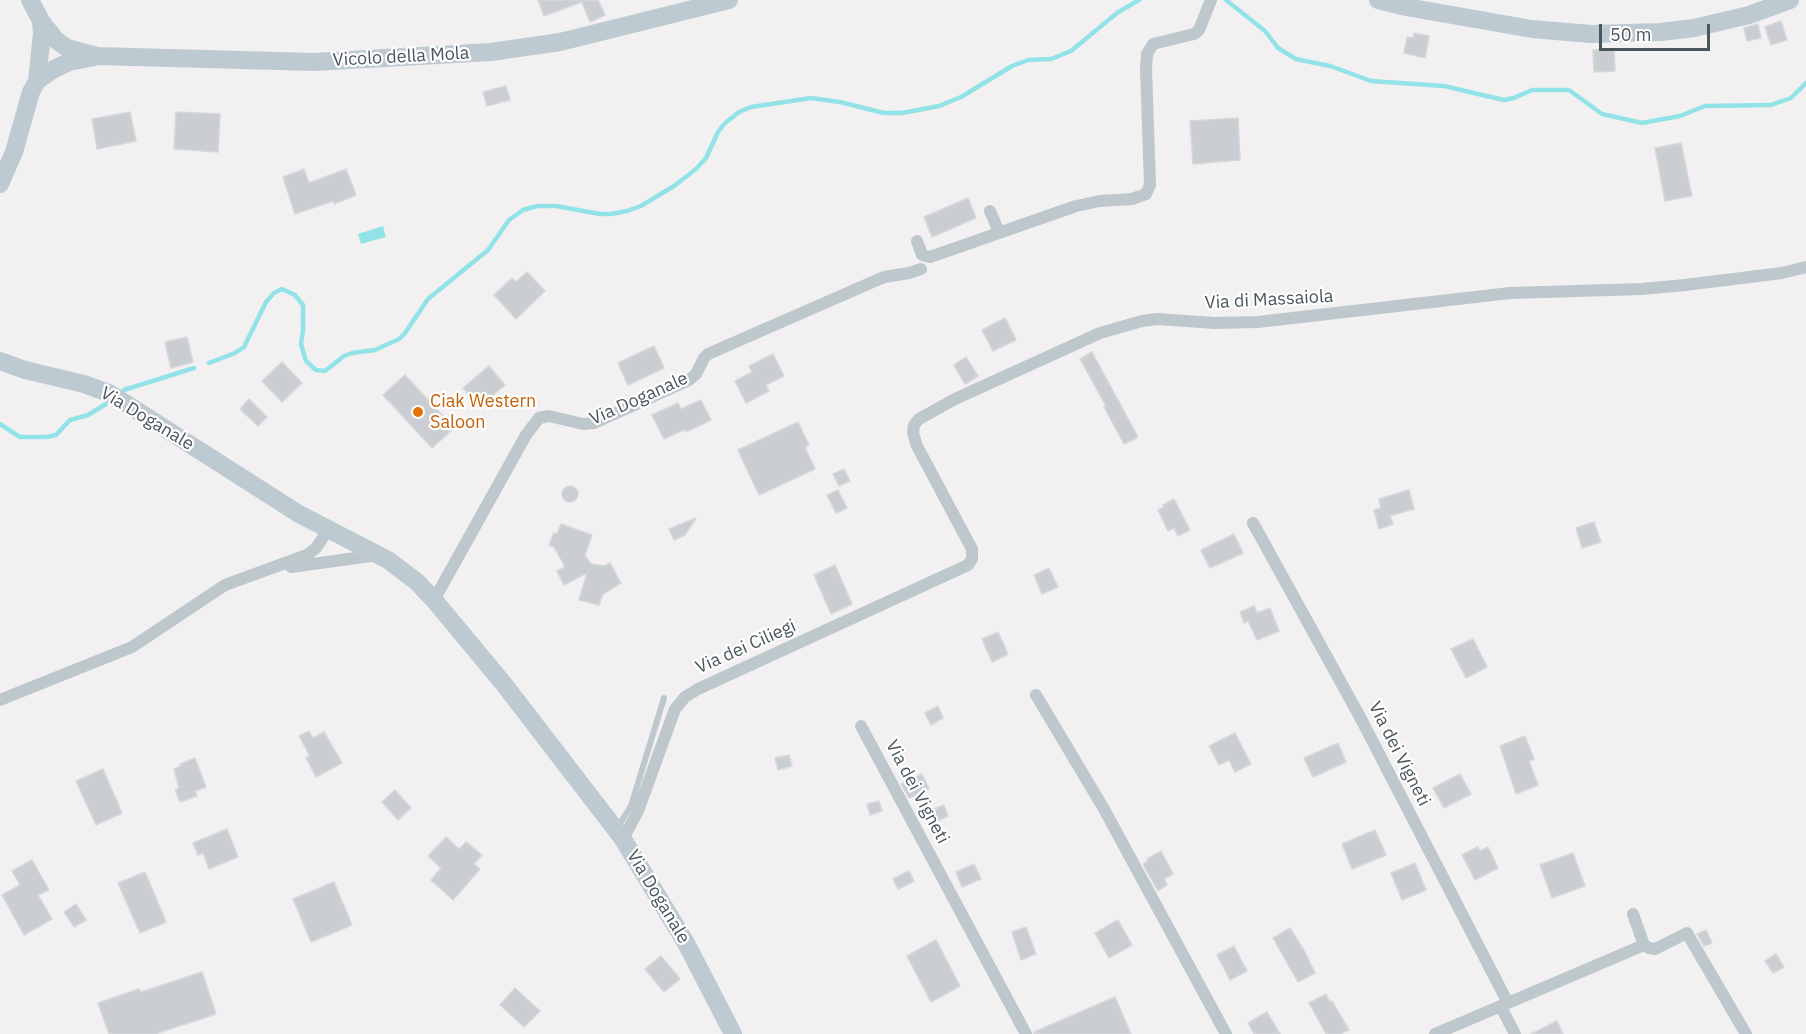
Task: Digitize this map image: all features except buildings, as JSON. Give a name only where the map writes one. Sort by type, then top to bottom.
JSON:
[{"type":"main road","name":"Vicolo della Mola","points":[[30,0],[40,21],[56,40],[67,48],[97,56],[314,62],[491,52],[560,42],[699,4],[729,0]]},
{"type":"main road","points":[[1378,0],[1406,7],[1532,28],[1591,34],[1660,32],[1694,28],[1749,15],[1790,0]]},
{"type":"main road","name":"Vicolo della Mola","points":[[0,184],[14,152],[31,92],[37,81],[42,33],[40,21]]},
{"type":"main road","name":"Vicolo della Mola","points":[[37,81],[69,62],[97,56]]},
{"type":"main road","name":"Via Doganale","points":[[0,361],[25,370],[84,384],[111,394],[235,474],[328,530],[379,555],[408,574],[434,600],[503,683],[619,835],[686,943],[733,1034]]},
{"type":"street","points":[[917,241],[922,255],[927,257],[1076,206],[1100,201],[1132,199],[1146,194],[1150,184],[1147,54],[1153,44],[1194,34],[1201,28],[1211,0]]},
{"type":"street","points":[[990,211],[999,232]]},
{"type":"street","name":"Via di Massaiola","points":[[966,567],[971,561],[972,549],[917,446],[913,433],[914,425],[919,419],[955,399],[1100,333],[1130,323],[1150,320],[1258,322],[1510,293],[1642,289],[1685,285],[1782,273],[1806,267]]},
{"type":"street","name":"Via Doganale","points":[[434,600],[526,435],[539,418],[549,416],[583,424],[594,423],[689,380],[696,374],[708,354],[884,277],[921,269]]},
{"type":"street","name":"Via dei Vigneti","points":[[1253,523],[1360,717],[1504,1005],[1515,1034]]},
{"type":"street","points":[[0,700],[122,652],[153,634],[217,589],[307,555],[316,548],[328,530]]},
{"type":"street","points":[[269,570],[379,555]]},
{"type":"street","name":"Via dei Ciliegi","points":[[619,835],[638,811],[675,709],[684,697],[966,567]]},
{"type":"street","points":[[1036,695],[1104,809],[1226,1034]]},
{"type":"street","name":"Via dei Vigneti","points":[[861,726],[1026,1034]]},
{"type":"street","points":[[1633,914],[1644,945]]},
{"type":"street","points":[[1438,1033],[1644,945],[1654,949],[1687,933],[1746,1034]]},
{"type":"lane","points":[[619,835],[631,806],[664,698]]},
{"type":"water","points":[[383,226],[386,237],[361,244],[358,234]]},
{"type":"waterway","points":[[209,363],[244,347],[266,302],[274,293],[282,289],[295,295],[303,305],[301,344],[306,361],[316,370],[325,371],[344,356],[375,350],[399,339],[428,299],[488,250],[509,220],[523,210],[537,206],[556,206],[611,214],[641,206],[674,186],[696,169],[706,158],[724,124],[739,112],[751,107],[811,98],[840,102],[884,113],[902,113],[939,106],[961,97],[1012,66],[1028,60],[1051,59],[1071,51],[1117,13],[1139,0]]},
{"type":"waterway","points":[[1226,0],[1265,31],[1278,48],[1296,59],[1330,66],[1371,81],[1444,86],[1504,100],[1532,90],[1569,90],[1602,114],[1642,123],[1680,116],[1705,106],[1771,105],[1791,98],[1806,83]]},
{"type":"waterway","points":[[124,390],[194,368]]},
{"type":"waterway","points":[[0,424],[20,437],[46,437],[56,435],[70,420],[88,415],[106,404]]},
{"type":"place","name":"Ciak Western Saloon","points":[[418,412]]}]
